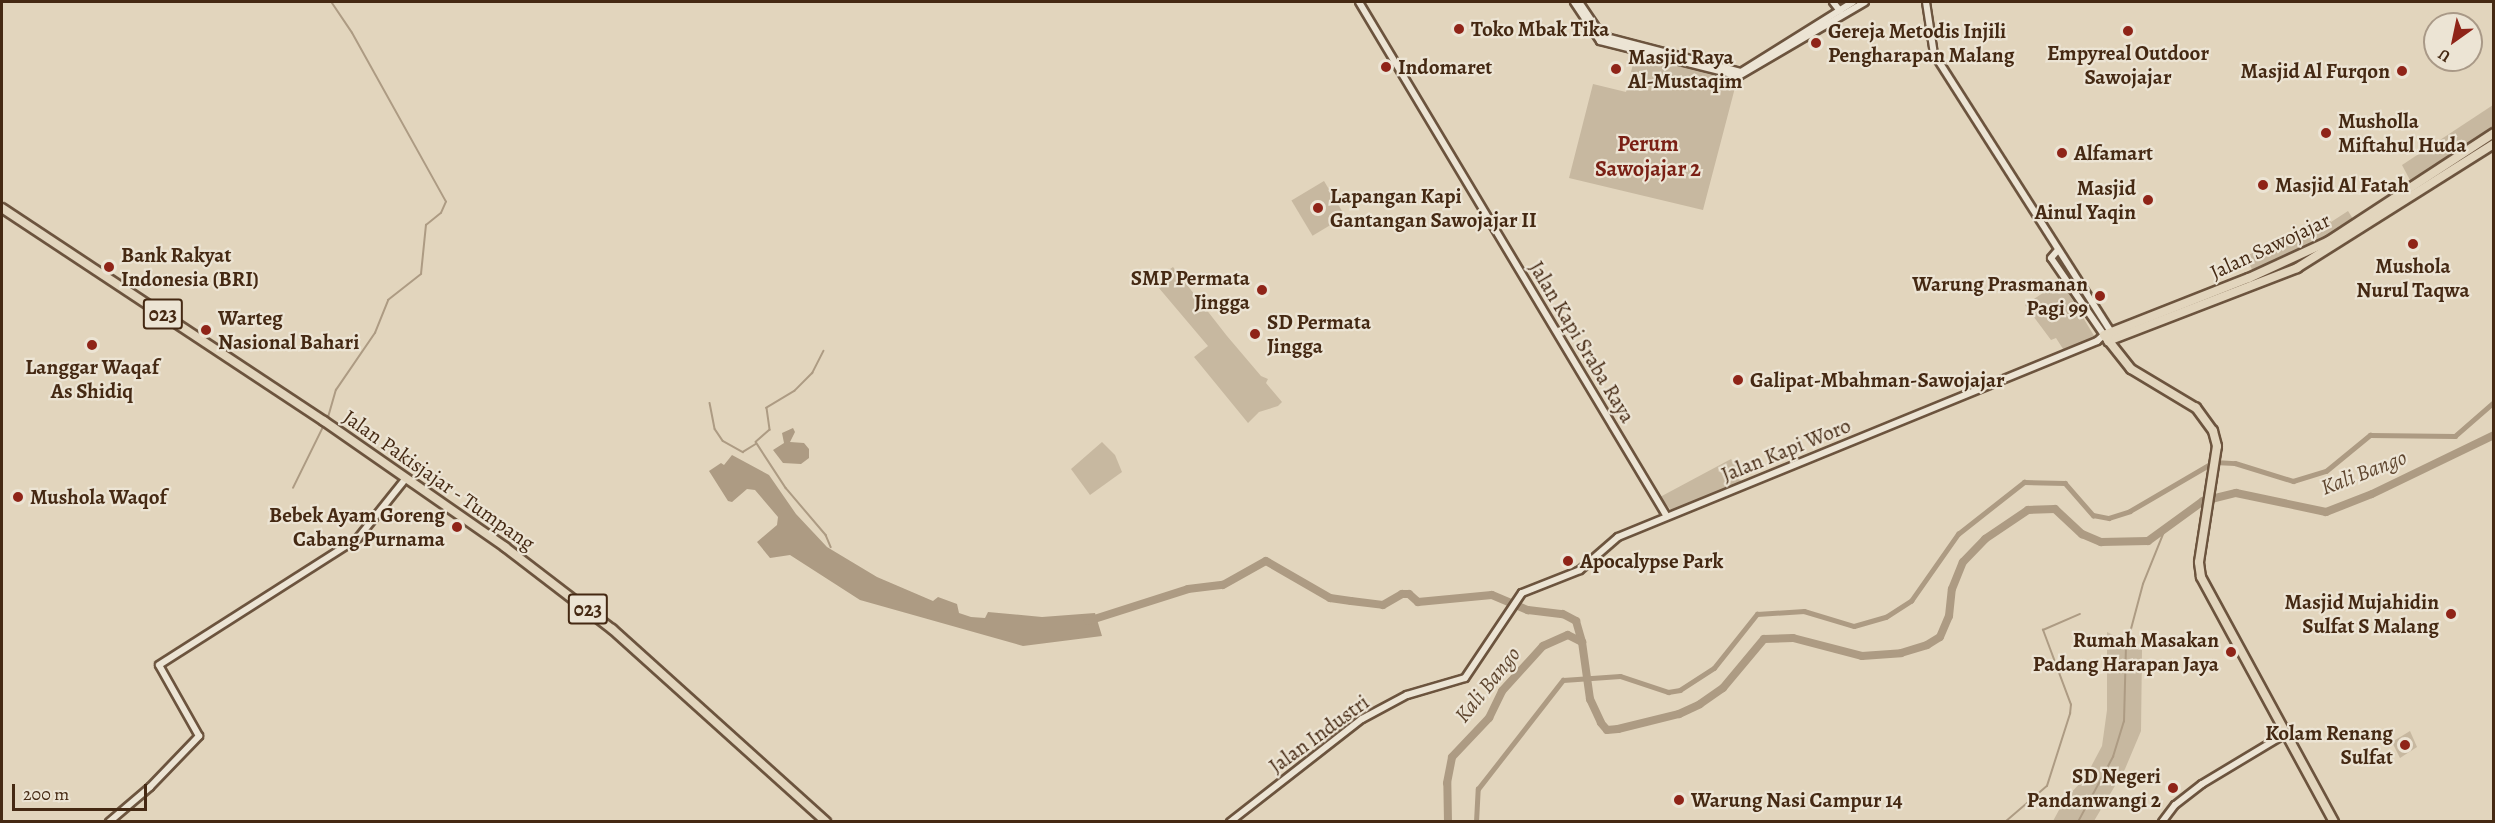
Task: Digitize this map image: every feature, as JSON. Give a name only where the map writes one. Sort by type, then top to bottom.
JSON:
[{"type":"main road","name":"Jalan Sawojajar","points":[[2109,336],[2266,281],[2351,231],[2493,133]]},
{"type":"main road","name":"Jalan Sawojajar","points":[[2412,191],[2493,144]]},
{"type":"main road","name":"Jalan Pakisjajar - Tumpang","points":[[2,208],[326,422],[604,622],[826,822]]},
{"type":"main road","points":[[2109,336],[2121,357],[2133,371],[2168,388],[2202,413],[2217,442],[2200,551],[2205,589],[2334,822]]},
{"type":"street","name":"Jalan Kapi Sraba Raya","points":[[1359,2],[1666,514]]},
{"type":"street","points":[[1574,2],[1599,37],[1742,74],[1841,12],[1853,2]]},
{"type":"street","points":[[1579,2],[1599,37]]},
{"type":"street","points":[[1833,2],[1841,12]]},
{"type":"street","points":[[1841,12],[1865,2]]},
{"type":"street","points":[[1926,2],[1934,54],[2058,250],[2051,258],[2081,291],[2109,336]]},
{"type":"street","name":"Jalan Kapi Woro","points":[[1506,614],[1515,600],[1545,581],[1580,570],[1608,543],[1666,514],[1813,459],[2109,336]]},
{"type":"street","points":[[109,822],[150,787],[199,736],[159,665],[358,538],[406,478]]},
{"type":"street","name":"Jalan Industri","points":[[1230,822],[1362,719],[1407,695],[1465,678],[1506,614]]},
{"type":"street","points":[[2162,822],[2175,805],[2202,784],[2287,734]]},
{"type":"shaded area","points":[[1636,52],[1737,80],[1703,210],[1569,178],[1593,84],[1626,92]]},
{"type":"shaded area","points":[[2493,105],[2493,129],[2411,182],[2402,165]]},
{"type":"shaded area","points":[[1324,181],[1345,216],[1313,236],[1291,201]]},
{"type":"shaded area","points":[[2348,211],[2355,222],[2334,236],[2254,274],[2246,256],[2328,218],[2331,222]]},
{"type":"shaded area","points":[[1173,267],[1227,336],[1261,376],[1268,379],[1266,383],[1282,402],[1278,406],[1259,412],[1248,423],[1194,357],[1208,346],[1153,281]]},
{"type":"shaded area","points":[[2061,281],[2096,339],[2065,352],[2056,338],[2051,340],[2025,305]]},
{"type":"shaded area","points":[[793,428],[795,432],[790,442],[804,443],[809,449],[809,458],[801,464],[783,463],[773,450],[784,443],[782,433]]},
{"type":"shaded area","points":[[1102,442],[1115,455],[1122,472],[1090,495],[1071,469]]},
{"type":"shaded area","points":[[732,455],[769,475],[796,514],[827,547],[877,577],[933,601],[938,597],[957,604],[959,613],[971,617],[985,618],[988,612],[1042,617],[1095,613],[1102,636],[1023,646],[860,600],[790,555],[770,558],[757,542],[777,525],[778,517],[755,490],[747,489],[732,502],[728,501],[709,471],[721,463],[724,465]]},
{"type":"shaded area","points":[[1731,459],[1743,473],[1738,477],[1743,483],[1671,510],[1660,497]]},
{"type":"shaded area","points":[[2107,632],[2142,650],[2141,731],[2125,769],[2094,821],[2053,821],[2065,799],[2085,778],[2102,746],[2107,710]]},
{"type":"shaded area","name":"Kolam Renang Sulfat","points":[[2410,731],[2417,747],[2400,758],[2392,742]]},
{"type":"waterway","points":[[327,421],[336,390],[375,333],[388,300],[421,274],[426,225],[441,213],[446,202],[352,33],[331,2]]},
{"type":"waterway","points":[[2244,285],[2302,258]]},
{"type":"waterway","points":[[824,351],[813,373],[795,391],[767,408],[770,430],[756,442],[786,488],[826,535],[831,547]]},
{"type":"waterway","points":[[1476,822],[1478,789],[1563,680],[1620,676],[1668,692],[1680,690],[1714,668],[1757,614],[1804,611],[1854,626],[1886,617],[1911,601],[1958,534],[2024,482],[2065,483],[2093,515],[2109,518],[2130,511],[2214,462],[2235,463],[2293,481],[2326,471],[2370,435],[2455,436],[2494,402]]},
{"type":"waterway","points":[[710,403],[715,429],[723,441],[743,452],[756,444]]},
{"type":"waterway","points":[[293,488],[324,425]]},
{"type":"waterway","name":"Kali Bango","points":[[1448,822],[1447,783],[1452,757],[1489,718],[1502,691],[1543,646],[1568,635],[1582,642],[1590,699],[1601,723],[1607,730],[1618,729],[1679,714],[1700,704],[1723,688],[1764,639],[1793,638],[1862,656],[1901,653],[1927,645],[1940,637],[1949,616],[1952,589],[1963,562],[1985,539],[2028,510],[2055,509],[2082,534],[2101,542],[2148,541],[2203,501],[2236,493],[2326,512],[2372,494],[2494,435]]},
{"type":"waterway","points":[[2078,822],[2113,757],[2124,722],[2126,648],[2143,584],[2164,532]]},
{"type":"waterway","points":[[1088,621],[1188,589],[1223,585],[1266,561],[1330,598],[1383,605],[1402,594],[1409,594],[1418,602],[1492,595],[1528,610],[1563,614],[1576,621],[1582,642]]},
{"type":"waterway","points":[[2005,822],[2047,786],[2070,714],[2071,705],[2043,630],[2080,614]]},
{"type":"place","name":"Toko Mbak Tika","points":[[1459,29]]},
{"type":"place","name":"Empyreal Outdoor Sawojajar","points":[[2128,31]]},
{"type":"place","name":"Gereja Metodis Injili Pengharapan Malang","points":[[1816,43]]},
{"type":"place","name":"Indomaret","points":[[1386,67]]},
{"type":"place","name":"Masjid Raya Al-Mustaqim","points":[[1616,69]]},
{"type":"place","name":"Masjid Al Furqon","points":[[2402,71]]},
{"type":"place","name":"Musholla Miftahul Huda","points":[[2326,133]]},
{"type":"place","name":"Alfamart","points":[[2062,153]]},
{"type":"place","name":"Masjid Al Fatah","points":[[2263,185]]},
{"type":"place","name":"Masjid Ainul Yaqin","points":[[2148,200]]},
{"type":"place","name":"Lapangan Kapi Gantangan Sawojajar II","points":[[1318,208]]},
{"type":"place","name":"Mushola Nurul Taqwa","points":[[2413,244]]},
{"type":"place","name":"Bank Rakyat Indonesia (BRI)","points":[[109,267]]},
{"type":"place","name":"SMP Permata Jingga","points":[[1262,290]]},
{"type":"place","name":"Warung Prasmanan Pagi 99","points":[[2100,296]]},
{"type":"place","name":"Warteg Nasional Bahari","points":[[206,330]]},
{"type":"place","name":"SD Permata Jingga","points":[[1255,334]]},
{"type":"place","name":"Langgar Waqaf As Shidiq","points":[[92,345]]},
{"type":"place","name":"Galipat-Mbahman-Sawojajar","points":[[1738,380]]},
{"type":"place","name":"Mushola Waqof","points":[[18,497]]},
{"type":"place","name":"Bebek Ayam Goreng Cabang Purnama","points":[[457,527]]},
{"type":"place","name":"Apocalypse Park","points":[[1568,561]]},
{"type":"place","name":"Masjid Mujahidin Sulfat S Malang","points":[[2451,614]]},
{"type":"place","name":"Rumah Masakan Padang Harapan Jaya","points":[[2231,652]]},
{"type":"place","name":"Kolam Renang Sulfat","points":[[2405,745]]},
{"type":"place","name":"SD Negeri Pandanwangi 2","points":[[2173,788]]},
{"type":"place","name":"Warung Nasi Campur 14","points":[[1679,800]]},
{"type":"district","name":"Perum Sawojajar 2","points":[[1648,156]]}]
